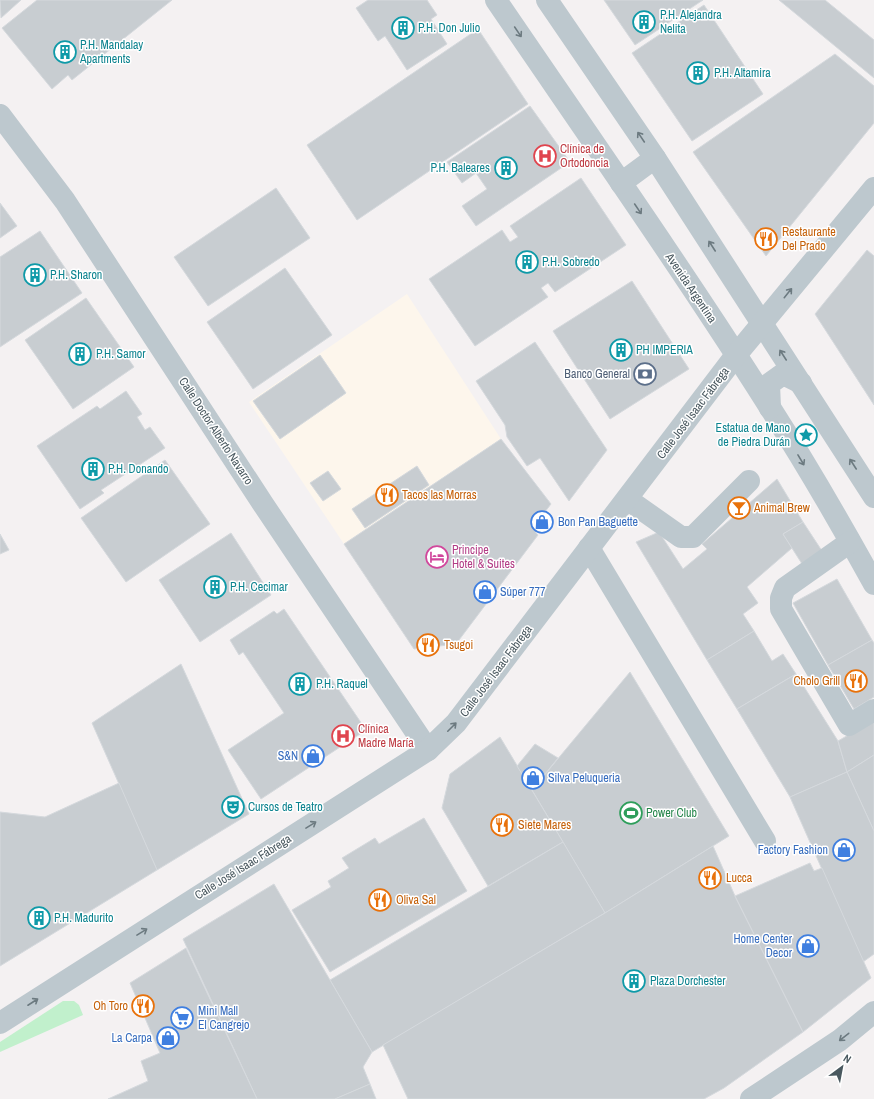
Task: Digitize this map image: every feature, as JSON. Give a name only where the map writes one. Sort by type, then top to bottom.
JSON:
[{"type":"street","name":"Avenida Argentina","points":[[496,0],[736,355],[770,408],[874,584]]},
{"type":"street","points":[[547,0],[655,158],[874,497]]},
{"type":"street","name":"Calle Doctor Alberto Navarro","points":[[0,115],[64,201],[263,504],[428,750]]},
{"type":"street","points":[[621,183],[655,158]]},
{"type":"street","name":"Calle José Isaac Fábrega","points":[[0,1023],[428,750],[456,723],[736,355],[874,188]]},
{"type":"street","points":[[770,408],[769,384],[783,374],[801,383]]},
{"type":"street","points":[[627,499],[681,537],[693,537],[749,481]]},
{"type":"street","points":[[850,542],[785,588],[781,598],[781,609],[849,725],[874,710]]},
{"type":"street","points":[[589,548],[765,841]]},
{"type":"street","points":[[751,1099],[840,1040],[874,1012]]},
{"type":"shaded area","points":[[407,294],[501,439],[344,544],[249,402]]},
{"type":"green space","points":[[63,1001],[74,1001],[79,1005],[83,1015],[0,1052],[0,1042]]},
{"type":"building","points":[[0,0],[21,0],[1,18]]},
{"type":"building","name":"P.H. Mandalay Apartments","points":[[37,0],[172,0],[72,80],[68,75],[52,89],[2,28]]},
{"type":"building","name":"P.H. Don Julio","points":[[368,0],[427,0],[437,15],[431,19],[447,44],[407,70],[385,36],[378,41],[356,8]]},
{"type":"building","name":"P.H. Alejandra Nelita","points":[[604,0],[703,0],[635,45]]},
{"type":"building","points":[[779,0],[825,0],[874,40],[874,78]]},
{"type":"building","name":"P.H. Altamira","points":[[704,5],[763,94],[692,141],[632,53]]},
{"type":"building","points":[[478,29],[528,104],[357,220],[307,145]]},
{"type":"building","points":[[835,54],[874,86],[874,123],[766,256],[693,152]]},
{"type":"building","name":"P.H. Baleares","points":[[530,106],[570,162],[476,226],[462,206],[487,189],[476,173],[462,183],[447,162]]},
{"type":"building","name":"P.H. Sobredo","points":[[581,178],[626,245],[555,292],[548,283],[541,288],[548,297],[475,346],[429,279],[502,230],[510,242],[518,237],[510,226]]},
{"type":"building","points":[[276,188],[310,238],[208,306],[174,257]]},
{"type":"building","points":[[0,203],[17,226],[0,238]]},
{"type":"building","name":"P.H. Sharon","points":[[40,231],[82,293],[0,347],[0,257]]},
{"type":"building","points":[[867,250],[874,256],[874,405],[815,314]]},
{"type":"building","points":[[285,268],[332,335],[253,389],[207,322]]},
{"type":"building","name":"PH IMPERIA","points":[[632,281],[689,369],[610,419],[553,331]]},
{"type":"building","name":"P.H. Samor","points":[[86,298],[134,367],[73,409],[25,340]]},
{"type":"building","points":[[535,342],[607,450],[569,501],[540,458],[527,466],[507,437],[505,425],[476,381]]},
{"type":"building","points":[[320,355],[346,393],[280,439],[253,401]]},
{"type":"building","name":"P.H. Donando","points":[[126,391],[142,414],[137,417],[145,430],[150,427],[165,448],[101,490],[104,493],[80,509],[37,446],[97,406],[100,409]]},
{"type":"building","name":"Principe Hotel & Suites","points":[[501,439],[551,504],[541,517],[545,519],[535,532],[538,535],[456,644],[414,649],[344,544]]},
{"type":"building","points":[[165,460],[210,524],[126,582],[81,518]]},
{"type":"building","points":[[417,466],[429,485],[365,528],[352,509]]},
{"type":"building","points":[[328,471],[341,489],[323,501],[310,483]]},
{"type":"building","points":[[777,479],[803,522],[783,534],[792,548],[747,587],[758,603],[743,614],[754,631],[707,660],[636,542],[659,532],[683,569],[707,549],[702,544]]},
{"type":"building","points":[[803,522],[824,554],[804,567],[783,534]]},
{"type":"building","name":"P.H. Cecimar","points":[[231,533],[271,595],[200,642],[159,580]]},
{"type":"building","points":[[0,534],[9,550],[0,554]]},
{"type":"building","points":[[837,579],[872,640],[828,665],[793,603]]},
{"type":"building","name":"P.H. Raquel","points":[[284,609],[366,730],[261,799],[228,750],[284,713],[243,652],[239,655],[230,640],[274,611],[277,614]]},
{"type":"building","points":[[754,631],[772,661],[783,654],[796,674],[737,709],[707,660]]},
{"type":"building","name":"Cholo Grill","points":[[872,640],[874,643],[874,697],[854,709],[828,665]]},
{"type":"building","points":[[181,664],[249,814],[157,870],[92,723]]},
{"type":"building","name":"Power Club","points":[[630,672],[729,836],[605,913],[532,790]]},
{"type":"building","points":[[796,674],[838,741],[847,772],[790,797],[737,709]]},
{"type":"building","points":[[874,720],[874,755],[847,772],[838,741]]},
{"type":"building","name":"Siete Mares","points":[[500,737],[563,842],[488,886],[442,808],[450,774]]},
{"type":"building","name":"Silva Peluqueria","points":[[535,744],[558,758],[532,790],[517,766]]},
{"type":"building","points":[[874,755],[874,831],[847,772]]},
{"type":"building","name":"Factory Fashion","points":[[847,772],[874,831],[874,954],[863,962],[790,797]]},
{"type":"building","name":"P.H. Madurito","points":[[119,783],[157,870],[0,966],[0,812],[45,817]]},
{"type":"building","name":"Oliva Sal","points":[[424,818],[467,891],[330,972],[292,910],[331,887],[328,881],[349,868],[342,858],[375,838],[379,844]]},
{"type":"building","points":[[563,842],[605,913],[372,1052],[330,980]]},
{"type":"building","name":"Plaza Dorchester","points":[[713,846],[735,896],[803,1032],[724,1088],[704,1099],[408,1099],[383,1045],[605,913]]},
{"type":"building","name":"Home Center Decor","points":[[810,863],[814,871],[822,868],[871,978],[803,1032],[735,896]]},
{"type":"building","points":[[274,884],[372,1052],[363,1067],[370,1084],[335,1099],[257,1099],[183,939]]},
{"type":"building","name":"Mini Mall El Cangrejo","points":[[186,948],[257,1099],[108,1099],[148,1081],[141,1061],[160,1053],[130,983]]},
{"type":"building","points":[[370,1084],[376,1099],[335,1099]]},
{"type":"place","name":"P.H. Alejandra Nelita","points":[[644,22]]},
{"type":"place","name":"P.H. Don Julio","points":[[403,28]]},
{"type":"place","name":"P.H. Mandalay Apartments","points":[[65,52]]},
{"type":"place","name":"P.H. Altamira","points":[[698,73]]},
{"type":"place","name":"Clínica de Ortodoncia","points":[[545,156]]},
{"type":"place","name":"P.H. Baleares","points":[[506,168]]},
{"type":"place","name":"Restaurante Del Prado","points":[[766,239]]},
{"type":"place","name":"P.H. Sobredo","points":[[527,262]]},
{"type":"place","name":"P.H. Sharon","points":[[35,275]]},
{"type":"place","name":"PH IMPERIA","points":[[621,350]]},
{"type":"place","name":"P.H. Samor","points":[[80,354]]},
{"type":"place","name":"Banco General","points":[[645,374]]},
{"type":"place","name":"Estatua de Mano de Piedra Durán","points":[[806,435]]},
{"type":"place","name":"P.H. Donando","points":[[93,469]]},
{"type":"place","name":"Tacos las Morras","points":[[387,495]]},
{"type":"place","name":"Animal Brew","points":[[739,508]]},
{"type":"place","name":"Bon Pan Baguette","points":[[542,522]]},
{"type":"place","name":"Principe Hotel & Suites","points":[[437,557]]},
{"type":"place","name":"P.H. Cecimar","points":[[215,587]]},
{"type":"place","name":"Súper 777","points":[[485,592]]},
{"type":"place","name":"Tsugoi","points":[[428,645]]},
{"type":"place","name":"Cholo Grill","points":[[856,681]]},
{"type":"place","name":"P.H. Raquel","points":[[300,684]]},
{"type":"place","name":"Clínica Madre María","points":[[343,736]]},
{"type":"place","name":"S&N","points":[[313,756]]},
{"type":"place","name":"Silva Peluqueria","points":[[533,778]]},
{"type":"place","name":"Cursos de Teatro","points":[[233,807]]},
{"type":"place","name":"Power Club","points":[[631,813]]},
{"type":"place","name":"Siete Mares","points":[[502,825]]},
{"type":"place","name":"Factory Fashion","points":[[844,850]]},
{"type":"place","name":"Lucca","points":[[710,878]]},
{"type":"place","name":"Oliva Sal","points":[[380,900]]},
{"type":"place","name":"P.H. Madurito","points":[[39,918]]},
{"type":"place","name":"Home Center Decor","points":[[808,946]]},
{"type":"place","name":"Plaza Dorchester","points":[[634,981]]},
{"type":"place","name":"Oh Toro","points":[[143,1006]]},
{"type":"place","name":"Mini Mall El Cangrejo","points":[[182,1018]]},
{"type":"place","name":"La Carpa","points":[[168,1038]]}]
